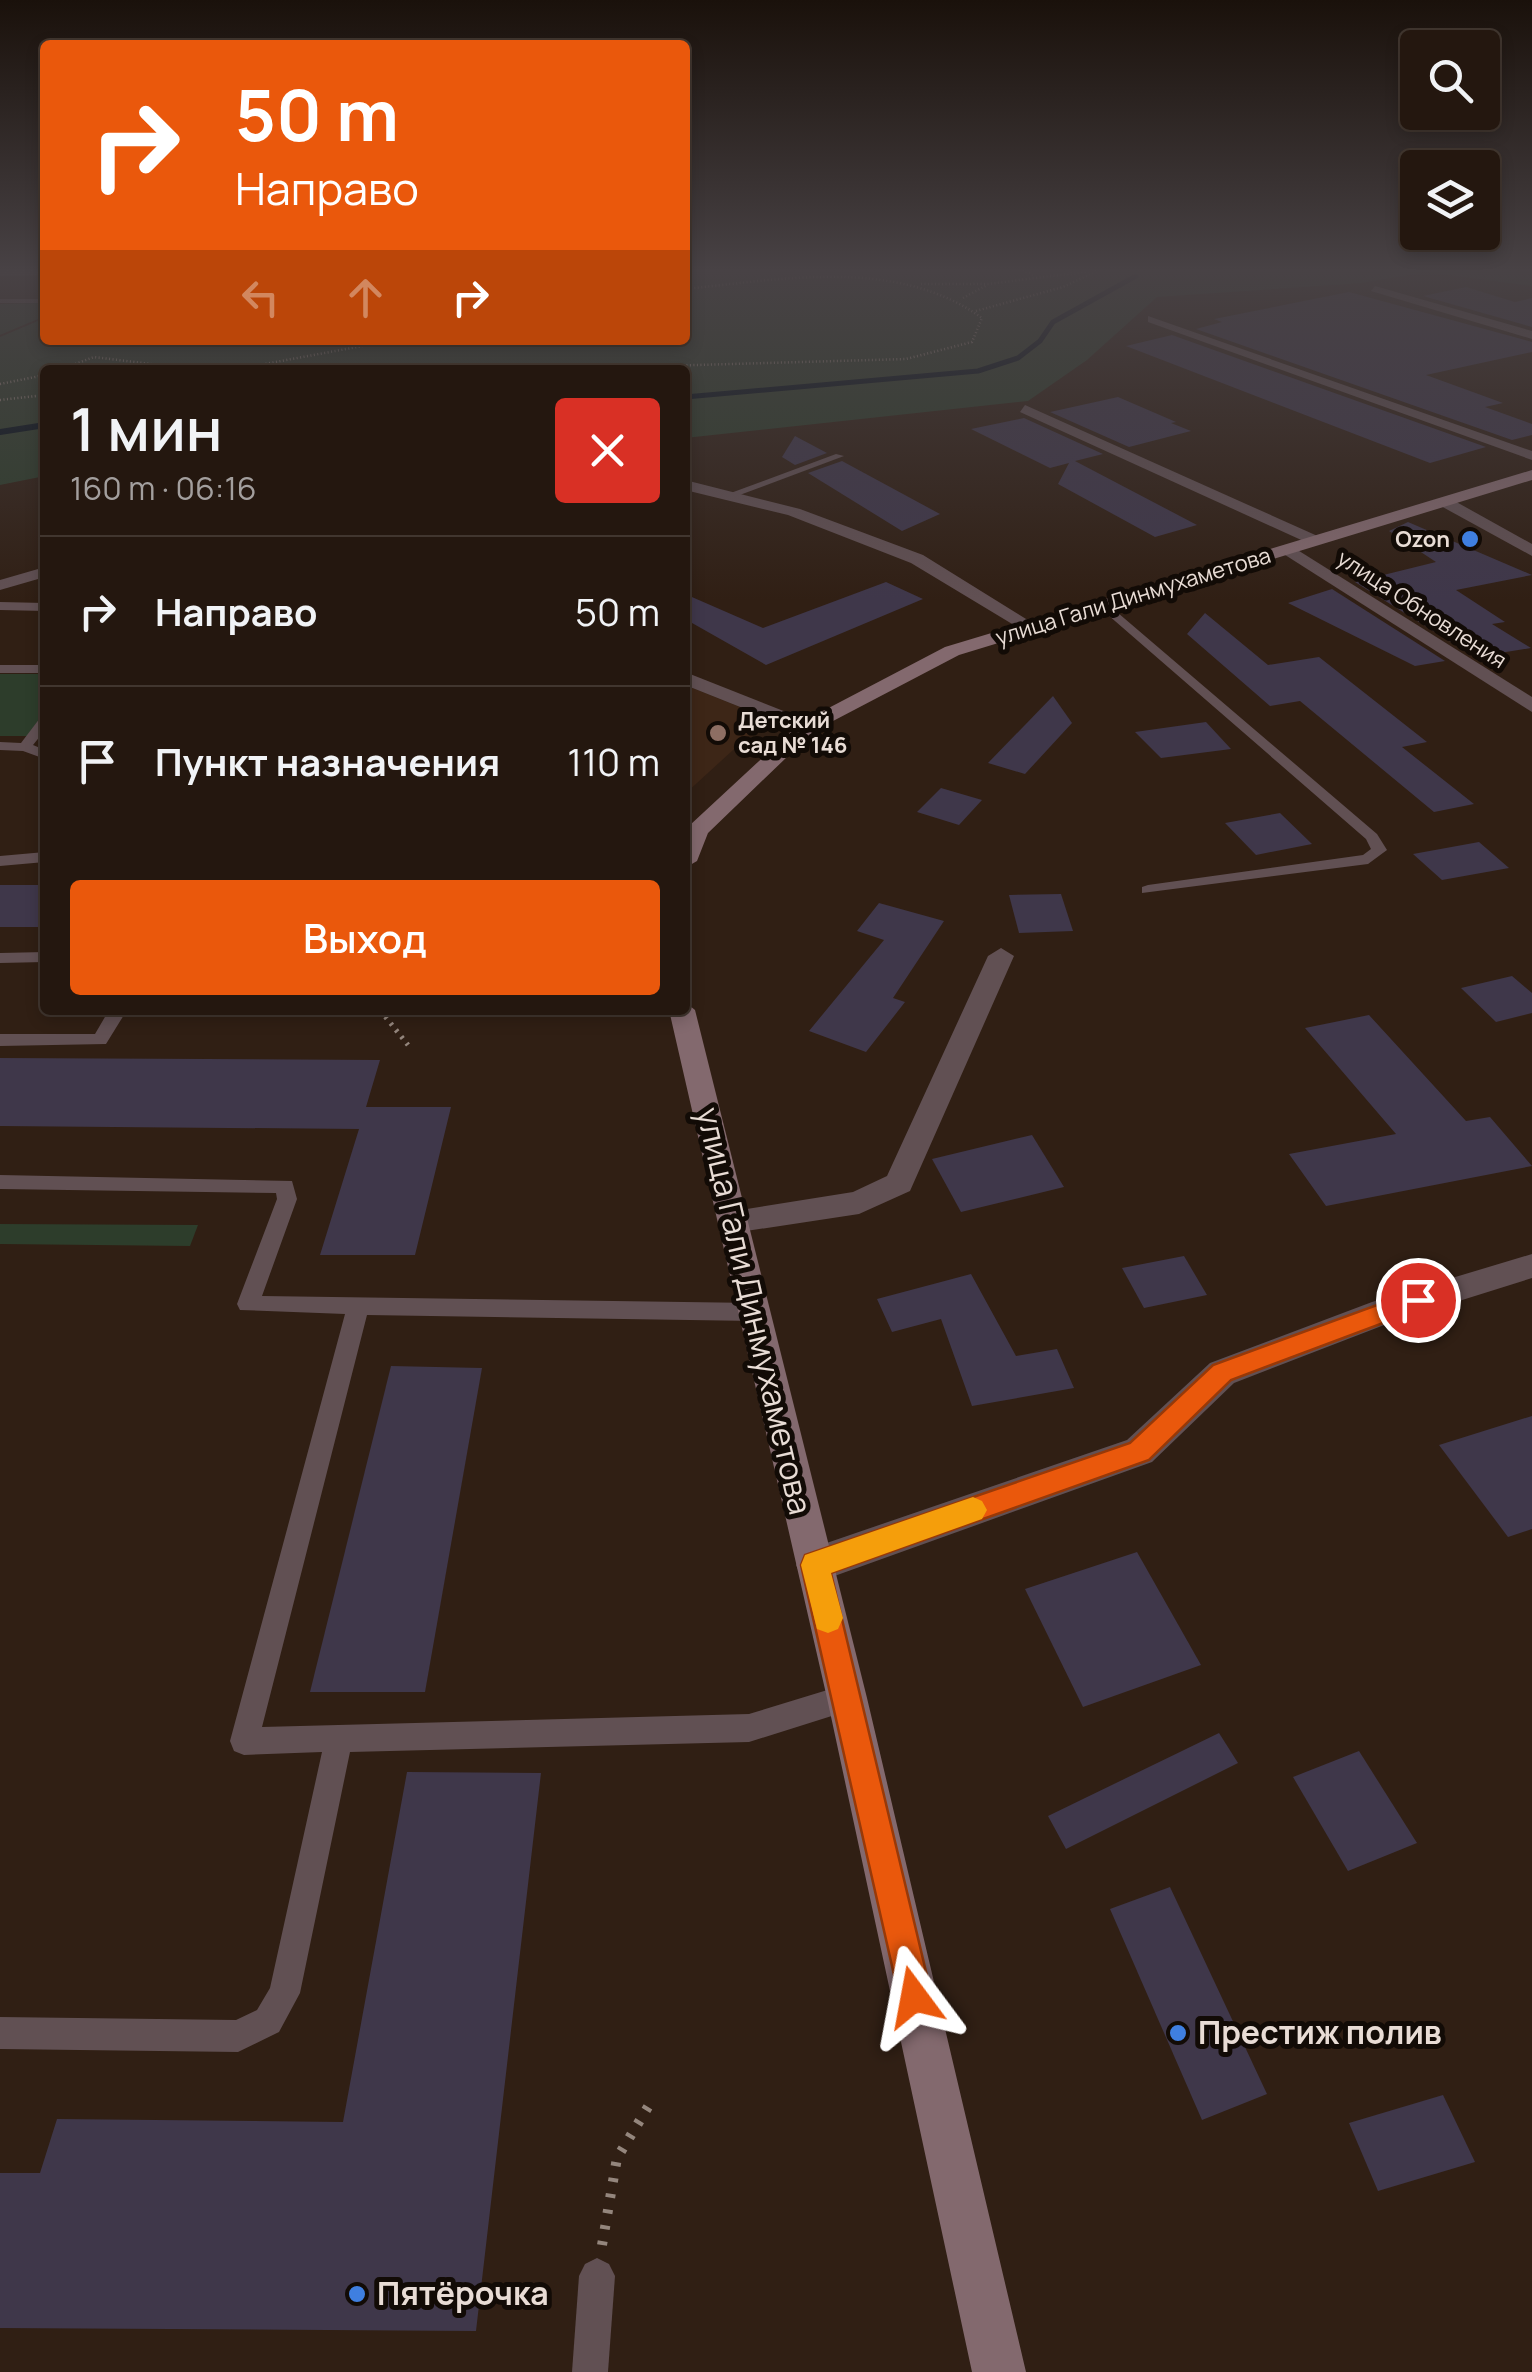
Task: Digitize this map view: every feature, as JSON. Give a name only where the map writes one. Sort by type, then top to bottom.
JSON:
[{"type":"street","points":[[1319,379],[1532,456]]},
{"type":"street","name":"улица Обновления","points":[[1025,409],[1316,540]]},
{"type":"street","name":"улица Гали Динмухаметова","points":[[690,849],[698,830],[807,727],[952,650],[1532,475]]},
{"type":"street","points":[[690,486],[794,512],[918,558],[1030,627]]},
{"type":"street","points":[[1445,502],[1532,551]]},
{"type":"street","name":"улица Обновления","points":[[1288,549],[1532,706]]},
{"type":"street","points":[[0,584],[40,573]]},
{"type":"street","points":[[690,680],[807,727]]},
{"type":"street","points":[[733,1221],[859,1202],[899,1184],[1002,956]]},
{"type":"street","name":"улица Гали Динмухаметова","points":[[683,1015],[846,1698],[999,2372]]},
{"type":"street","points":[[815,1565],[1139,1451],[1222,1372],[1384,1310],[1532,1266]]},
{"type":"lane","points":[[733,494],[839,456]]},
{"type":"lane","points":[[1104,605],[1372,837],[1378,850],[1368,859],[1148,890]]},
{"type":"lane","points":[[0,606],[40,607]]},
{"type":"lane","points":[[0,669],[40,668]]},
{"type":"lane","points":[[25,746],[40,727]]},
{"type":"lane","points":[[0,746],[25,746],[40,753]]},
{"type":"lane","points":[[0,862],[40,857]]},
{"type":"lane","points":[[0,958],[40,957]]},
{"type":"lane","points":[[0,1040],[100,1040],[115,1015]]},
{"type":"lane","points":[[0,1182],[285,1186],[287,1199],[248,1304],[755,1312]]},
{"type":"lane","points":[[358,1306],[244,1740],[749,1728],[846,1698]]},
{"type":"lane","points":[[0,2033],[238,2036],[268,2021],[284,1994],[339,1738]]},
{"type":"lane","points":[[590,2372],[597,2276]]},
{"type":"path","points":[[0,384],[27,379]]},
{"type":"path","points":[[0,400],[40,396]]},
{"type":"path","points":[[384,1015],[408,1045]]},
{"type":"path","points":[[597,2276],[617,2158],[651,2102]]},
{"type":"shaded area","name":"Детский сад № 146","points":[[690,687],[768,718],[690,789]]},
{"type":"green space","points":[[0,379],[40,379],[40,477],[0,485]]},
{"type":"green space","points":[[690,379],[1060,379],[1028,401],[690,437]]},
{"type":"green space","points":[[0,674],[40,674],[40,719],[27,736],[0,736]]},
{"type":"green space","points":[[0,1224],[198,1225],[190,1246],[0,1244]]},
{"type":"building","points":[[1211,379],[1294,379],[1486,447],[1430,463]]},
{"type":"building","points":[[1337,379],[1436,379],[1503,403],[1485,407],[1532,424],[1532,435],[1512,440]]},
{"type":"building","points":[[1118,397],[1191,431],[1129,447],[1050,412]]},
{"type":"building","points":[[1024,418],[1103,454],[1075,461],[1197,525],[1155,537],[1058,484],[1069,463],[1050,468],[971,429]]},
{"type":"building","points":[[795,436],[827,453],[795,465],[782,457]]},
{"type":"building","points":[[842,461],[940,514],[902,531],[808,473]]},
{"type":"building","points":[[1408,522],[1532,575],[1456,590],[1505,622],[1492,624],[1531,648],[1475,657],[1355,582],[1436,562],[1389,531]]},
{"type":"building","points":[[886,582],[923,599],[766,665],[690,622],[690,596],[763,628]]},
{"type":"building","points":[[1332,589],[1445,661],[1415,666],[1288,603]]},
{"type":"building","points":[[1205,613],[1268,665],[1319,657],[1427,742],[1402,747],[1474,804],[1434,812],[1300,701],[1270,706],[1187,634]]},
{"type":"building","points":[[1053,696],[1072,723],[1025,774],[988,763]]},
{"type":"building","points":[[1206,722],[1231,749],[1161,758],[1135,732]]},
{"type":"building","points":[[941,788],[982,800],[959,825],[917,812]]},
{"type":"building","points":[[1280,813],[1312,844],[1256,855],[1225,823]]},
{"type":"building","points":[[1479,842],[1509,868],[1442,880],[1413,854]]},
{"type":"building","points":[[0,885],[40,885],[40,927],[0,927]]},
{"type":"building","points":[[1061,894],[1073,931],[1019,933],[1009,895]]},
{"type":"building","points":[[879,903],[944,921],[893,998],[905,1002],[866,1052],[809,1031],[884,940],[857,931]]},
{"type":"building","points":[[1512,976],[1532,993],[1532,1013],[1496,1022],[1461,988]]},
{"type":"building","points":[[1369,1015],[1466,1121],[1490,1117],[1532,1166],[1326,1206],[1289,1154],[1396,1134],[1305,1028]]},
{"type":"building","points":[[0,1058],[380,1060],[366,1107],[451,1107],[415,1255],[320,1255],[359,1129],[0,1126]]},
{"type":"building","points":[[1032,1135],[1064,1187],[961,1212],[932,1159]]},
{"type":"building","points":[[1184,1256],[1207,1295],[1144,1308],[1122,1268]]},
{"type":"building","points":[[971,1274],[1016,1356],[1057,1349],[1074,1388],[972,1406],[941,1319],[892,1332],[877,1299]]},
{"type":"building","points":[[391,1366],[482,1368],[425,1692],[310,1692]]},
{"type":"building","points":[[1532,1416],[1532,1529],[1508,1537],[1439,1445]]},
{"type":"building","points":[[1137,1552],[1201,1665],[1083,1707],[1025,1589]]},
{"type":"building","points":[[1219,1733],[1238,1763],[1066,1849],[1048,1816]]},
{"type":"building","points":[[1359,1751],[1417,1843],[1348,1871],[1293,1777]]},
{"type":"building","points":[[407,1772],[541,1773],[476,2331],[0,2328],[0,2173],[40,2173],[57,2119],[343,2122]]},
{"type":"building","points":[[1170,1887],[1267,2094],[1202,2120],[1110,1909]]},
{"type":"building","points":[[1443,2095],[1475,2162],[1378,2191],[1349,2123]]},
{"type":"waterway","points":[[690,397],[891,379]]},
{"type":"waterway","points":[[0,432],[40,426]]},
{"type":"slow traffic","points":[[828,1618],[815,1565],[973,1510]]},
{"type":"place","name":"Ozon","points":[[1470,539]]},
{"type":"place","name":"Детский сад № 146","points":[[718,733]]},
{"type":"place","name":"Престиж полив","points":[[1178,2033]]},
{"type":"place","name":"Пятёрочка","points":[[357,2294]]},
{"type":"route","points":[[914,1997],[815,1565],[1139,1451],[1222,1372],[1418,1300]]}]
